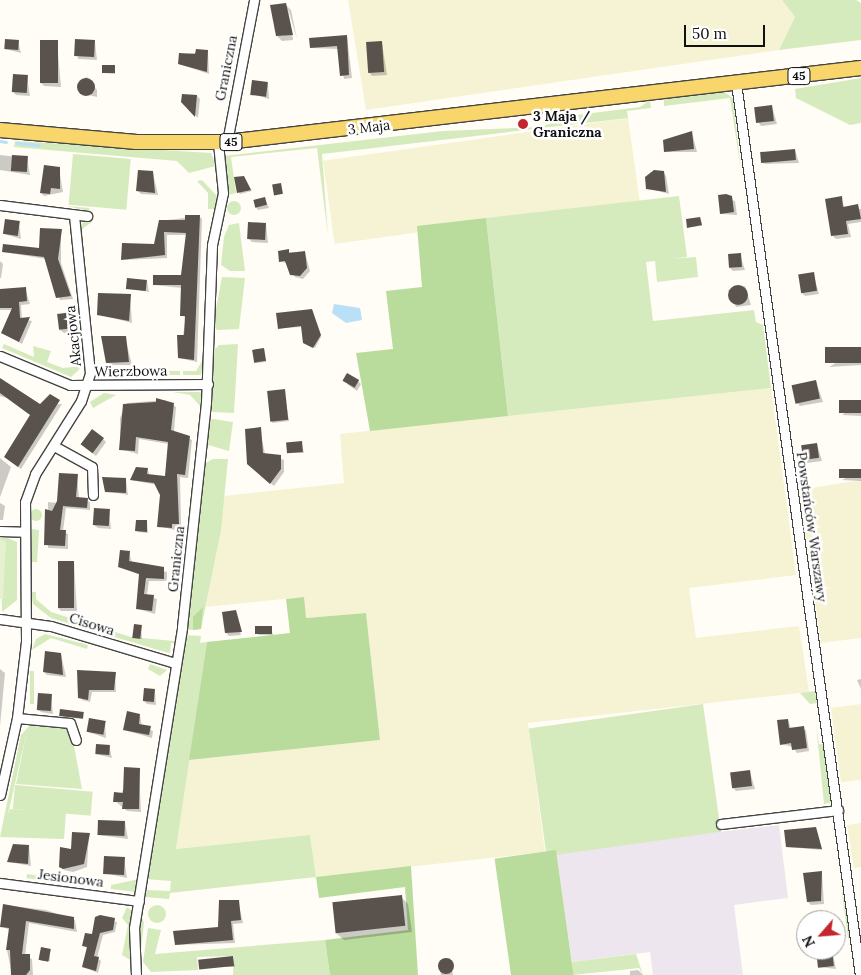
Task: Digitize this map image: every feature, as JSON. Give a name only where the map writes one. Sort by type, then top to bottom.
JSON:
[{"type":"main road","name":"45","points":[[736,83],[861,68]]},
{"type":"main road","name":"3 Maja","points":[[0,130],[136,142],[222,143],[736,83]]},
{"type":"street","name":"Graniczna","points":[[136,975],[133,938],[175,663],[208,384],[212,245],[223,193],[222,143],[254,0]]},
{"type":"street","name":"Powstańców Warszawy","points":[[736,83],[860,975]]},
{"type":"street","points":[[0,205],[87,216]]},
{"type":"street","name":"Akacjowa","points":[[0,795],[17,718],[25,621],[24,532],[29,488],[88,385],[90,368],[74,214]]},
{"type":"street","name":"Wierzbowa","points":[[0,356],[63,382],[88,385],[208,384]]},
{"type":"street","points":[[54,446],[92,467],[93,495]]},
{"type":"street","points":[[0,531],[24,532]]},
{"type":"street","name":"Cisowa","points":[[0,619],[25,621],[175,663]]},
{"type":"street","points":[[17,718],[70,723],[76,740]]},
{"type":"street","points":[[721,824],[838,810]]},
{"type":"street","name":"Jesionowa","points":[[0,884],[140,900]]},
{"type":"shaded area","points":[[348,0],[782,0],[795,17],[779,50],[366,110]]},
{"type":"shaded area","points":[[628,118],[640,201],[335,244],[323,161]]},
{"type":"shaded area","points":[[771,388],[796,575],[689,588],[696,638],[799,626],[809,692],[528,723],[545,852],[316,877],[310,835],[176,849],[189,760],[380,740],[366,613],[306,618],[303,597],[206,607],[224,496],[344,483],[340,434]]},
{"type":"shaded area","points":[[861,480],[861,638],[821,643],[799,490]]},
{"type":"shaded area","points":[[861,704],[861,780],[841,782],[831,708]]},
{"type":"shaded area","points":[[861,823],[861,867],[854,868],[847,825]]},
{"type":"shaded area","points":[[779,825],[788,898],[734,905],[743,975],[653,975],[650,952],[572,962],[556,850]]},
{"type":"green space","points":[[782,0],[856,0],[861,3],[861,40],[779,50],[795,17]]},
{"type":"green space","points":[[861,78],[861,123],[850,125],[796,98],[795,89]]},
{"type":"green space","points":[[723,91],[733,98],[741,171],[730,98],[664,106],[664,99]]},
{"type":"green space","points":[[650,100],[651,108],[627,111],[628,118],[322,154],[328,236],[317,148],[231,157],[236,193],[228,195],[224,156],[443,131],[539,127],[577,115],[640,107]]},
{"type":"green space","points":[[15,139],[124,148],[206,151],[124,149]]},
{"type":"green space","points":[[15,141],[211,153],[216,166],[189,173],[177,161],[14,147]]},
{"type":"green space","points":[[73,154],[131,159],[126,210],[69,205]]},
{"type":"green space","points":[[202,180],[217,196],[216,209],[208,209],[208,193],[197,181]]},
{"type":"green space","points":[[679,196],[687,257],[672,259],[696,257],[698,277],[657,282],[655,261],[646,262],[653,321],[754,310],[756,322],[763,325],[771,388],[508,416],[486,218]]},
{"type":"green space","points":[[231,201],[237,201],[241,208],[237,215],[231,215],[227,211],[227,205]]},
{"type":"green space","points":[[67,206],[89,208],[92,222],[82,229],[84,252],[80,225],[87,220],[88,211]]},
{"type":"green space","points":[[486,218],[508,416],[370,431],[356,353],[393,349],[386,291],[422,287],[417,226]]},
{"type":"green space","points":[[239,223],[245,271],[230,271],[221,265],[224,237],[229,225]]},
{"type":"green space","points":[[222,277],[245,278],[239,329],[217,330],[213,325]]},
{"type":"green space","points":[[4,344],[34,357],[33,346],[51,351],[47,362],[63,368],[83,366],[71,377],[2,348]]},
{"type":"green space","points":[[238,344],[234,413],[213,412],[208,406],[213,351],[219,345]]},
{"type":"green space","points":[[204,358],[201,375],[183,375],[183,371],[196,371]]},
{"type":"green space","points":[[99,363],[111,371],[152,371],[153,375],[105,376],[98,370]]},
{"type":"green space","points":[[156,371],[180,371],[180,375],[156,375]]},
{"type":"green space","points":[[173,392],[200,392],[204,398],[201,427],[201,407],[190,395]]},
{"type":"green space","points":[[104,393],[116,395],[93,408],[90,402]]},
{"type":"green space","points":[[213,419],[233,422],[229,451],[205,444],[208,421]]},
{"type":"green space","points":[[213,459],[228,459],[221,530],[201,629],[190,630],[186,628],[204,464]]},
{"type":"green space","points":[[34,509],[38,509],[42,515],[38,521],[34,521],[30,517],[30,513]]},
{"type":"green space","points":[[32,529],[39,530],[37,562],[31,562]]},
{"type":"green space","points":[[0,535],[17,542],[17,600],[2,612]]},
{"type":"green space","points":[[0,540],[6,541],[3,599],[0,599]]},
{"type":"green space","points":[[31,592],[36,592],[36,599],[51,612],[131,637],[174,641],[181,616],[176,643],[171,643],[170,653],[165,652],[51,618],[33,604]]},
{"type":"green space","points":[[304,597],[306,618],[366,613],[380,740],[189,760],[207,642],[290,633],[286,599]]},
{"type":"green space","points":[[203,607],[201,629],[193,630],[193,617]]},
{"type":"green space","points":[[45,634],[88,645],[87,649],[51,638],[32,650],[36,639]]},
{"type":"green space","points":[[185,635],[201,636],[200,643],[207,642],[176,849],[310,835],[316,877],[170,893],[169,899],[145,897],[146,890],[170,891],[171,881],[146,879]]},
{"type":"green space","points":[[150,664],[167,670],[160,676],[148,669]]},
{"type":"green space","points":[[30,671],[34,671],[34,704],[30,704]]},
{"type":"green space","points":[[815,691],[817,703],[810,704],[800,693]]},
{"type":"green space","points":[[703,704],[721,832],[547,856],[529,728]]},
{"type":"green space","points":[[32,723],[71,730],[82,789],[16,784],[27,731],[8,814],[10,809],[66,812],[64,839],[0,837],[21,735]]},
{"type":"green space","points":[[816,723],[819,744],[823,744],[832,802],[824,804]]},
{"type":"green space","points":[[15,785],[93,792],[91,816],[13,809]]},
{"type":"green space","points":[[556,850],[574,975],[511,975],[495,859]]},
{"type":"green space","points":[[411,866],[418,975],[330,975],[325,940],[408,930],[405,887],[319,898],[316,877]]},
{"type":"green space","points":[[27,874],[56,878],[55,882],[26,878]]},
{"type":"green space","points":[[139,879],[136,892],[111,889],[111,885]]},
{"type":"green space","points":[[841,885],[846,910],[844,910]]},
{"type":"green space","points":[[157,905],[163,908],[166,914],[163,920],[157,923],[151,920],[148,914],[151,908]]},
{"type":"green space","points":[[127,907],[131,910],[132,961],[122,955],[128,925],[122,918]]},
{"type":"green space","points":[[846,910],[851,936],[848,939]]},
{"type":"green space","points":[[140,912],[144,923],[140,958],[136,941]]},
{"type":"green space","points":[[148,928],[161,930],[155,954],[325,940],[330,975],[233,975],[234,956],[197,957],[198,970],[151,972],[143,962]]},
{"type":"green space","points":[[636,954],[643,975],[639,968],[573,975],[572,962]]},
{"type":"water","points":[[334,304],[360,308],[362,320],[346,323],[332,313]]},
{"type":"building","points":[[286,3],[293,35],[276,36],[270,5]]},
{"type":"building","points":[[347,35],[349,75],[340,76],[337,46],[310,48],[309,38]]},
{"type":"building","points":[[5,39],[19,40],[18,50],[4,49]]},
{"type":"building","points":[[75,39],[95,40],[94,57],[74,56]]},
{"type":"building","points":[[40,40],[58,40],[58,83],[40,83]]},
{"type":"building","points":[[382,41],[384,72],[368,73],[366,42]]},
{"type":"building","points":[[196,49],[208,50],[207,72],[178,64],[179,53],[195,54]]},
{"type":"building","points":[[102,65],[115,65],[115,73],[102,73]]},
{"type":"building","points":[[13,74],[28,75],[27,93],[12,92]]},
{"type":"building","points":[[86,78],[92,81],[95,87],[92,93],[86,96],[80,93],[77,87],[80,81]]},
{"type":"building","points":[[252,80],[268,82],[266,97],[250,95]]},
{"type":"building","points":[[182,94],[197,95],[195,117],[181,102]]},
{"type":"building","points":[[772,105],[774,121],[756,123],[754,107]]},
{"type":"building","points":[[692,131],[694,149],[664,152],[663,140]]},
{"type":"building","points":[[795,149],[796,160],[761,163],[760,152]]},
{"type":"building","points":[[12,155],[28,156],[27,172],[11,171]]},
{"type":"building","points":[[44,165],[60,167],[60,189],[51,188],[50,194],[40,193]]},
{"type":"building","points":[[138,170],[153,171],[155,193],[136,191]]},
{"type":"building","points":[[654,170],[664,171],[666,192],[646,189],[645,177]]},
{"type":"building","points":[[244,176],[251,190],[237,193],[234,177]]},
{"type":"building","points":[[281,183],[283,194],[274,195],[272,185]]},
{"type":"building","points":[[726,194],[732,196],[734,212],[720,214],[718,195]]},
{"type":"building","points":[[842,196],[843,207],[858,204],[861,219],[846,221],[848,234],[831,236],[825,199]]},
{"type":"building","points":[[265,197],[267,205],[255,208],[253,200]]},
{"type":"building","points":[[185,215],[200,215],[194,360],[178,358],[177,335],[184,335],[185,316],[180,316],[181,285],[153,285],[153,275],[181,275],[186,233],[164,232],[165,255],[121,260],[122,243],[154,244],[159,220],[185,220]]},
{"type":"building","points":[[700,217],[702,225],[687,228],[686,219]]},
{"type":"building","points":[[5,219],[20,221],[18,236],[3,234]]},
{"type":"building","points":[[248,222],[266,223],[265,240],[247,239]]},
{"type":"building","points":[[40,228],[62,229],[58,259],[71,296],[56,298],[44,257],[2,252],[3,244],[39,248]]},
{"type":"building","points":[[289,249],[289,253],[305,251],[307,268],[300,276],[290,275],[285,261],[279,262],[278,251]]},
{"type":"building","points":[[741,253],[742,267],[729,268],[728,254]]},
{"type":"building","points":[[814,272],[817,291],[801,293],[798,275]]},
{"type":"building","points":[[127,278],[147,280],[146,291],[126,289]]},
{"type":"building","points":[[738,285],[745,288],[748,295],[745,302],[738,305],[731,302],[728,295],[731,288]]},
{"type":"building","points":[[26,287],[27,301],[19,302],[20,318],[30,317],[19,342],[1,333],[12,308],[0,308],[0,289]]},
{"type":"building","points":[[98,293],[131,294],[129,321],[97,315]]},
{"type":"building","points":[[312,309],[321,335],[313,348],[303,343],[301,326],[278,329],[276,313]]},
{"type":"building","points":[[73,312],[75,328],[59,330],[57,314]]},
{"type":"building","points":[[101,336],[126,336],[129,362],[106,363]]},
{"type":"building","points":[[825,347],[861,347],[861,363],[825,363]]},
{"type":"building","points":[[264,348],[266,361],[254,363],[252,350]]},
{"type":"building","points":[[347,373],[359,380],[355,388],[342,381]]},
{"type":"building","points":[[0,378],[40,404],[50,394],[60,400],[18,467],[4,457],[30,415],[0,393]]},
{"type":"building","points":[[816,380],[820,399],[795,404],[792,385]]},
{"type":"building","points":[[285,389],[288,420],[270,422],[267,391]]},
{"type":"building","points":[[156,398],[174,403],[171,430],[190,436],[185,475],[177,474],[179,524],[172,524],[172,528],[157,527],[160,495],[154,483],[130,480],[136,467],[148,468],[147,474],[165,476],[168,442],[136,437],[135,451],[119,450],[123,404],[156,402]]},
{"type":"building","points":[[839,400],[861,400],[861,413],[839,413]]},
{"type":"building","points":[[261,427],[263,453],[281,455],[281,469],[270,484],[247,464],[245,429]]},
{"type":"building","points":[[92,429],[104,438],[93,453],[81,444]]},
{"type":"building","points":[[302,441],[303,452],[287,453],[286,442]]},
{"type":"building","points":[[817,443],[819,458],[803,460],[801,445]]},
{"type":"building","points":[[839,469],[861,469],[861,478],[839,478]]},
{"type":"building","points":[[59,473],[78,474],[76,497],[88,498],[87,508],[63,506],[60,530],[66,530],[65,546],[44,545],[45,509],[52,511],[57,501]]},
{"type":"building","points":[[102,477],[126,478],[126,493],[105,492]]},
{"type":"building","points":[[94,508],[110,509],[109,526],[93,525]]},
{"type":"building","points":[[136,520],[147,520],[147,532],[135,531]]},
{"type":"building","points":[[120,550],[130,551],[129,561],[164,567],[164,579],[146,578],[144,594],[154,595],[152,611],[136,609],[139,574],[118,567]]},
{"type":"building","points":[[58,561],[74,561],[74,608],[58,608]]},
{"type":"building","points":[[236,610],[242,632],[225,633],[222,612]]},
{"type":"building","points":[[134,624],[142,625],[140,639],[132,638]]},
{"type":"building","points":[[255,626],[272,626],[272,634],[255,634]]},
{"type":"building","points":[[45,651],[61,653],[63,675],[43,672]]},
{"type":"building","points":[[77,670],[116,672],[114,690],[89,690],[88,700],[78,698]]},
{"type":"building","points":[[144,688],[155,689],[154,702],[143,701]]},
{"type":"building","points":[[38,693],[52,694],[51,711],[37,710]]},
{"type":"building","points":[[60,709],[84,712],[83,719],[59,716]]},
{"type":"building","points":[[127,711],[140,714],[139,724],[151,726],[149,735],[123,730]]},
{"type":"building","points":[[89,718],[106,721],[103,735],[87,732]]},
{"type":"building","points":[[788,719],[789,728],[804,726],[807,748],[792,750],[791,743],[780,745],[777,720]]},
{"type":"building","points":[[96,744],[110,745],[109,755],[95,754]]},
{"type":"building","points":[[124,767],[140,768],[139,809],[122,809],[123,802],[113,802],[114,792],[123,793]]},
{"type":"building","points":[[750,770],[752,786],[732,788],[730,772]]},
{"type":"building","points":[[98,820],[125,821],[124,836],[97,835]]},
{"type":"building","points":[[816,827],[822,849],[786,847],[784,830]]},
{"type":"building","points":[[72,832],[90,833],[84,864],[63,869],[59,867],[60,847],[71,849]]},
{"type":"building","points":[[13,844],[29,845],[28,864],[7,862]]},
{"type":"building","points":[[104,856],[125,857],[124,875],[103,874]]},
{"type":"building","points":[[822,871],[821,901],[807,902],[803,873]]},
{"type":"building","points":[[402,895],[405,926],[336,933],[332,902]]},
{"type":"building","points":[[219,900],[239,900],[241,920],[231,921],[233,940],[175,945],[173,931],[218,927]]},
{"type":"building","points":[[3,904],[74,917],[74,929],[26,921],[22,954],[30,954],[30,970],[26,975],[11,975],[10,950],[6,950],[9,928],[0,927]]},
{"type":"building","points":[[100,915],[115,918],[113,930],[100,933],[94,956],[99,957],[96,971],[82,967],[87,947],[82,946],[85,933],[92,934],[95,917]]},
{"type":"building","points":[[41,947],[51,949],[48,962],[39,960]]},
{"type":"building","points":[[233,956],[234,966],[199,970],[198,960]]},
{"type":"building","points":[[443,958],[449,958],[454,963],[452,972],[443,974],[438,969],[438,963]]},
{"type":"building","points":[[817,960],[833,960],[834,966],[818,968]]},
{"type":"waterway","points":[[0,141],[6,142]]},
{"type":"waterway","points":[[17,143],[39,145]]},
{"type":"place","name":"3 Maja / Graniczna","points":[[523,124]]}]
